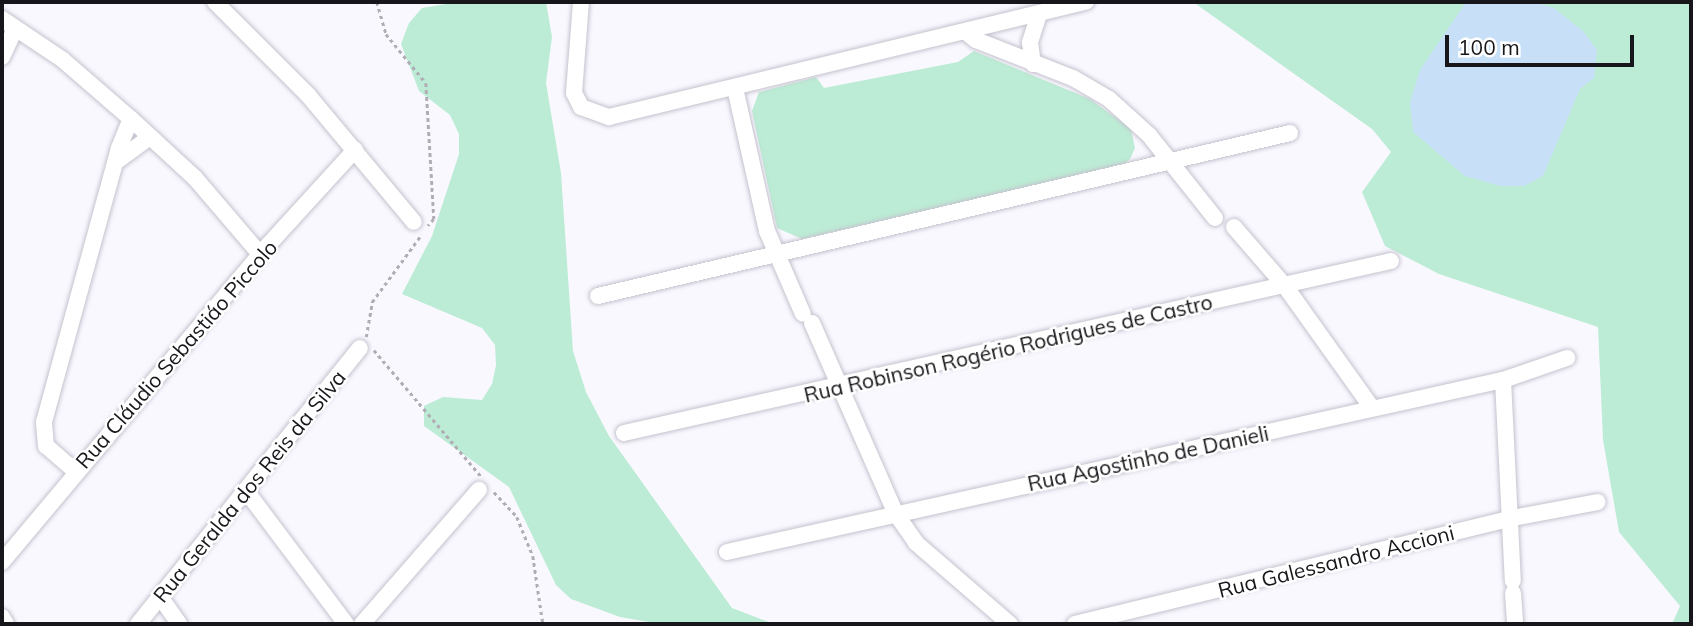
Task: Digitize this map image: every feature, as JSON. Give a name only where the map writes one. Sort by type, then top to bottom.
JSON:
[{"type":"street","points":[[581,2],[574,93],[581,107],[594,115],[609,117],[1038,17],[1086,2]]},
{"type":"street","points":[[218,3],[355,150],[414,222]]},
{"type":"street","points":[[1033,64],[1030,41],[1038,17]]},
{"type":"street","points":[[2,57],[8,24],[63,60],[195,178],[260,254]]},
{"type":"street","points":[[966,32],[976,40],[1073,78],[1109,99],[1138,123],[1215,218]]},
{"type":"street","points":[[735,88],[774,254],[840,386],[895,514],[916,542],[1010,624]]},
{"type":"street","points":[[75,471],[46,446],[44,422],[131,119]]},
{"type":"street","points":[[598,296],[1290,132]]},
{"type":"street","points":[[117,161],[150,137]]},
{"type":"street","name":"Rua Cláudio Sebastiáo Piccolo","points":[[2,562],[75,471],[260,254],[355,150]]},
{"type":"street","points":[[1234,227],[1285,286],[1371,408]]},
{"type":"street","name":"Rua Robinson Rogério Rodrigues de Castro","points":[[624,433],[1391,261]]},
{"type":"street","name":"Rua Geralda dos Reis da Silva","points":[[138,624],[362,346]]},
{"type":"street","name":"Rua Agostinho de Danieli","points":[[727,552],[1503,380],[1567,358]]},
{"type":"street","points":[[1503,380],[1513,518],[1515,624]]},
{"type":"street","points":[[362,624],[479,490]]},
{"type":"street","points":[[247,492],[346,624]]},
{"type":"street","name":"Rua Galessandro Accioni","points":[[1076,624],[1513,518],[1598,502]]},
{"type":"street","points":[[161,597],[178,624]]},
{"type":"street","points":[[2,617],[6,624]]},
{"type":"path","points":[[377,2],[386,34],[425,83],[434,219],[372,302],[362,346],[441,424],[517,517],[533,556],[543,624]]},
{"type":"green space","points":[[458,2],[546,2],[552,37],[546,83],[561,173],[573,351],[586,392],[609,436],[732,608],[774,624],[660,624],[620,617],[571,599],[556,585],[509,487],[424,426],[424,406],[443,397],[482,400],[492,384],[496,365],[495,345],[482,328],[402,294],[432,236],[459,154],[459,134],[450,115],[419,91],[401,44],[409,23],[422,8]]},
{"type":"green space","points":[[1193,2],[1691,2],[1691,624],[1672,624],[1680,606],[1619,532],[1603,440],[1598,327],[1439,274],[1385,246],[1362,192],[1391,152],[1372,129]]},
{"type":"green space","points":[[974,51],[1090,99],[1131,129],[1135,148],[1130,159],[1122,166],[802,239],[777,228],[752,111],[759,92],[816,77],[824,88],[958,62]]},
{"type":"water","points":[[1466,2],[1534,2],[1554,8],[1584,32],[1597,50],[1594,78],[1580,89],[1543,176],[1524,186],[1500,186],[1465,176],[1413,132],[1410,102],[1420,70]]}]
